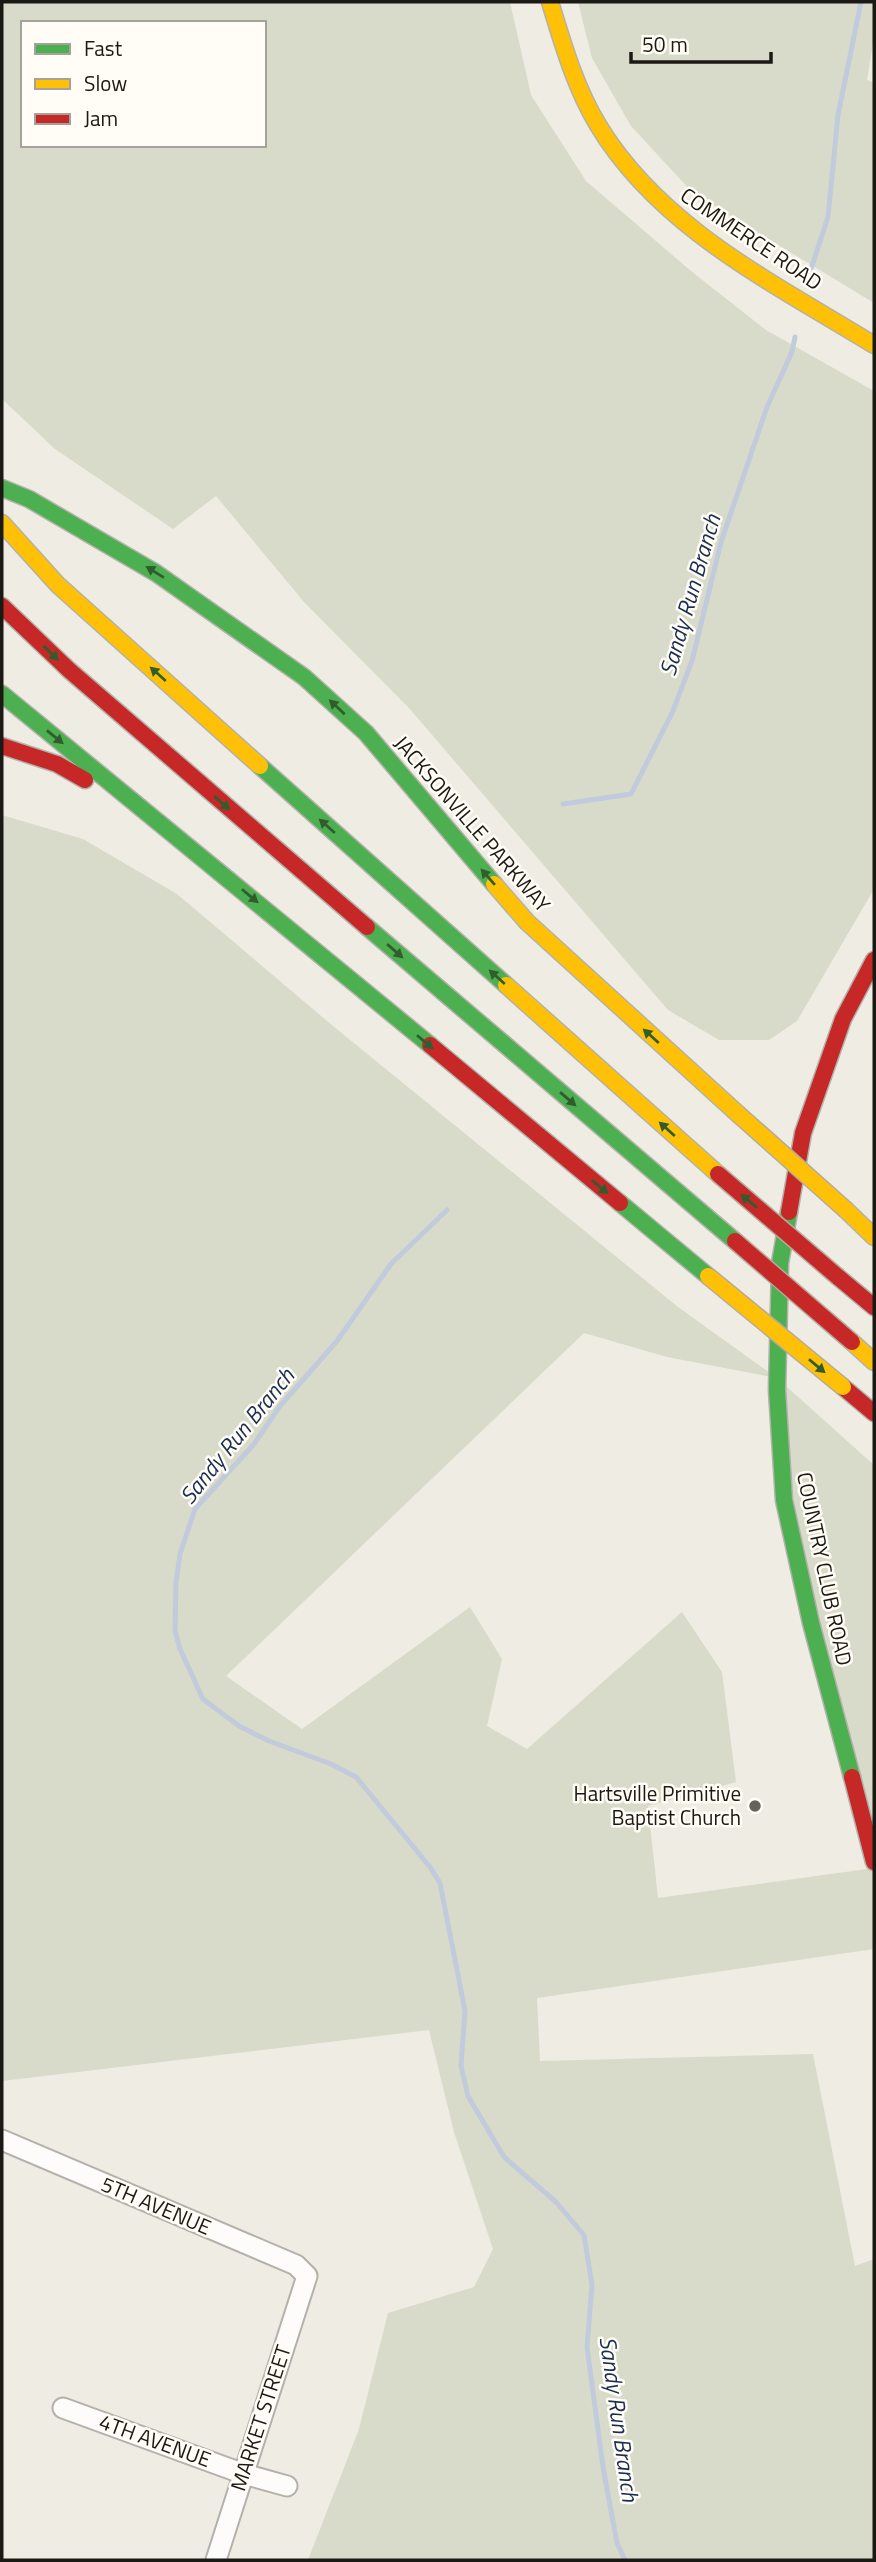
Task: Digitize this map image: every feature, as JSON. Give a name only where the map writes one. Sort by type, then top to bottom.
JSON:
[{"type":"main road","name":"COMMERCE ROAD","points":[[551,2],[572,78],[587,110],[610,145],[654,199],[709,241],[874,345]]},
{"type":"main road","name":"JACKSONVILLE PARKWAY","points":[[2,488],[29,499],[156,573],[304,677],[366,733],[527,922],[874,1237]]},
{"type":"main road","points":[[2,523],[58,584],[718,1174],[874,1307]]},
{"type":"main road","points":[[2,606],[69,670],[201,785],[874,1362]]},
{"type":"main road","points":[[2,694],[183,840],[874,1413]]},
{"type":"main road","points":[[2,747],[57,764],[183,840]]},
{"type":"main road","name":"COUNTRY CLUB ROAD","points":[[874,960],[843,1019],[803,1133],[780,1263],[777,1390],[784,1500],[811,1623],[874,1862]]},
{"type":"street","name":"5TH AVENUE","points":[[2,2140],[296,2265],[307,2276]]},
{"type":"street","name":"MARKET STREET","points":[[216,2560],[307,2276]]},
{"type":"street","name":"4TH AVENUE","points":[[64,2408],[244,2474],[287,2486]]},
{"type":"green space","points":[[2,2],[510,2],[531,95],[586,181],[691,271],[766,330],[874,391],[874,889],[797,1021],[769,1040],[719,1040],[668,1010],[409,708],[304,602],[216,496],[173,529],[55,449],[2,399]]},
{"type":"green space","points":[[578,2],[874,2],[874,37],[867,80],[874,83],[874,303],[693,193],[631,126],[592,58]]},
{"type":"green space","points":[[2,815],[83,839],[177,894],[333,1026],[678,1307],[777,1378],[667,1357],[584,1333],[226,1676],[302,1729],[470,1607],[502,1659],[487,1726],[527,1749],[682,1612],[722,1672],[736,1782],[648,1806],[658,1898],[874,1868],[874,1949],[537,1998],[540,2061],[813,2054],[855,2266],[874,2259],[874,2560],[308,2560],[359,2429],[388,2313],[474,2287],[493,2249],[454,2132],[429,2030],[2,2081]]},
{"type":"green space","points":[[777,1378],[874,1465],[874,1861],[811,1623]]},
{"type":"waterway","name":"Sandy Run Branch","points":[[811,269],[828,217],[838,115],[861,2]]},
{"type":"waterway","name":"Sandy Run Branch","points":[[563,804],[631,794],[672,713],[692,661],[721,542],[767,407],[792,352],[795,337]]},
{"type":"waterway","name":"Sandy Run Branch","points":[[447,1210],[391,1264],[337,1341],[280,1406],[254,1444],[195,1509],[180,1554],[176,1582],[175,1631],[180,1649],[203,1699],[239,1726],[356,1777],[440,1883],[465,2011],[461,2066],[468,2096],[504,2157],[556,2202],[584,2235],[592,2285],[587,2347],[603,2467],[617,2543],[625,2560]]},
{"type":"traffic: fast","points":[[2,488],[29,499],[156,573],[304,677],[366,733],[494,884]]},
{"type":"traffic: fast","points":[[2,694],[430,1045]]},
{"type":"traffic: fast","points":[[260,766],[506,985]]},
{"type":"traffic: fast","points":[[367,927],[735,1241]]},
{"type":"traffic: fast","points":[[620,1203],[708,1276]]},
{"type":"traffic: fast","points":[[789,1212],[780,1263],[777,1390],[784,1500],[811,1623],[852,1777]]},
{"type":"traffic: slow","points":[[550,2],[570,65],[590,111],[624,162],[653,194],[686,224],[722,251],[874,345]]},
{"type":"traffic: slow","points":[[2,523],[58,585],[260,766]]},
{"type":"traffic: slow","points":[[494,884],[527,922],[738,1114]]},
{"type":"traffic: slow","points":[[506,985],[718,1174]]},
{"type":"traffic: slow","points":[[738,1114],[846,1210]]},
{"type":"traffic: slow","points":[[846,1210],[874,1237]]},
{"type":"traffic: slow","points":[[708,1276],[843,1387]]},
{"type":"traffic: slow","points":[[852,1342],[874,1362]]},
{"type":"traffic: jam","points":[[2,606],[69,670],[367,927]]},
{"type":"traffic: jam","points":[[2,746],[57,764],[85,780]]},
{"type":"traffic: jam","points":[[789,1212],[803,1133],[843,1019],[874,960]]},
{"type":"traffic: jam","points":[[430,1045],[620,1203]]},
{"type":"traffic: jam","points":[[718,1174],[838,1277]]},
{"type":"traffic: jam","points":[[735,1241],[852,1342]]},
{"type":"traffic: jam","points":[[838,1277],[874,1307]]},
{"type":"traffic: jam","points":[[843,1387],[874,1413]]},
{"type":"traffic: jam","points":[[852,1777],[874,1862]]},
{"type":"place","name":"Hartsville Primitive Baptist Church","points":[[755,1806]]}]
